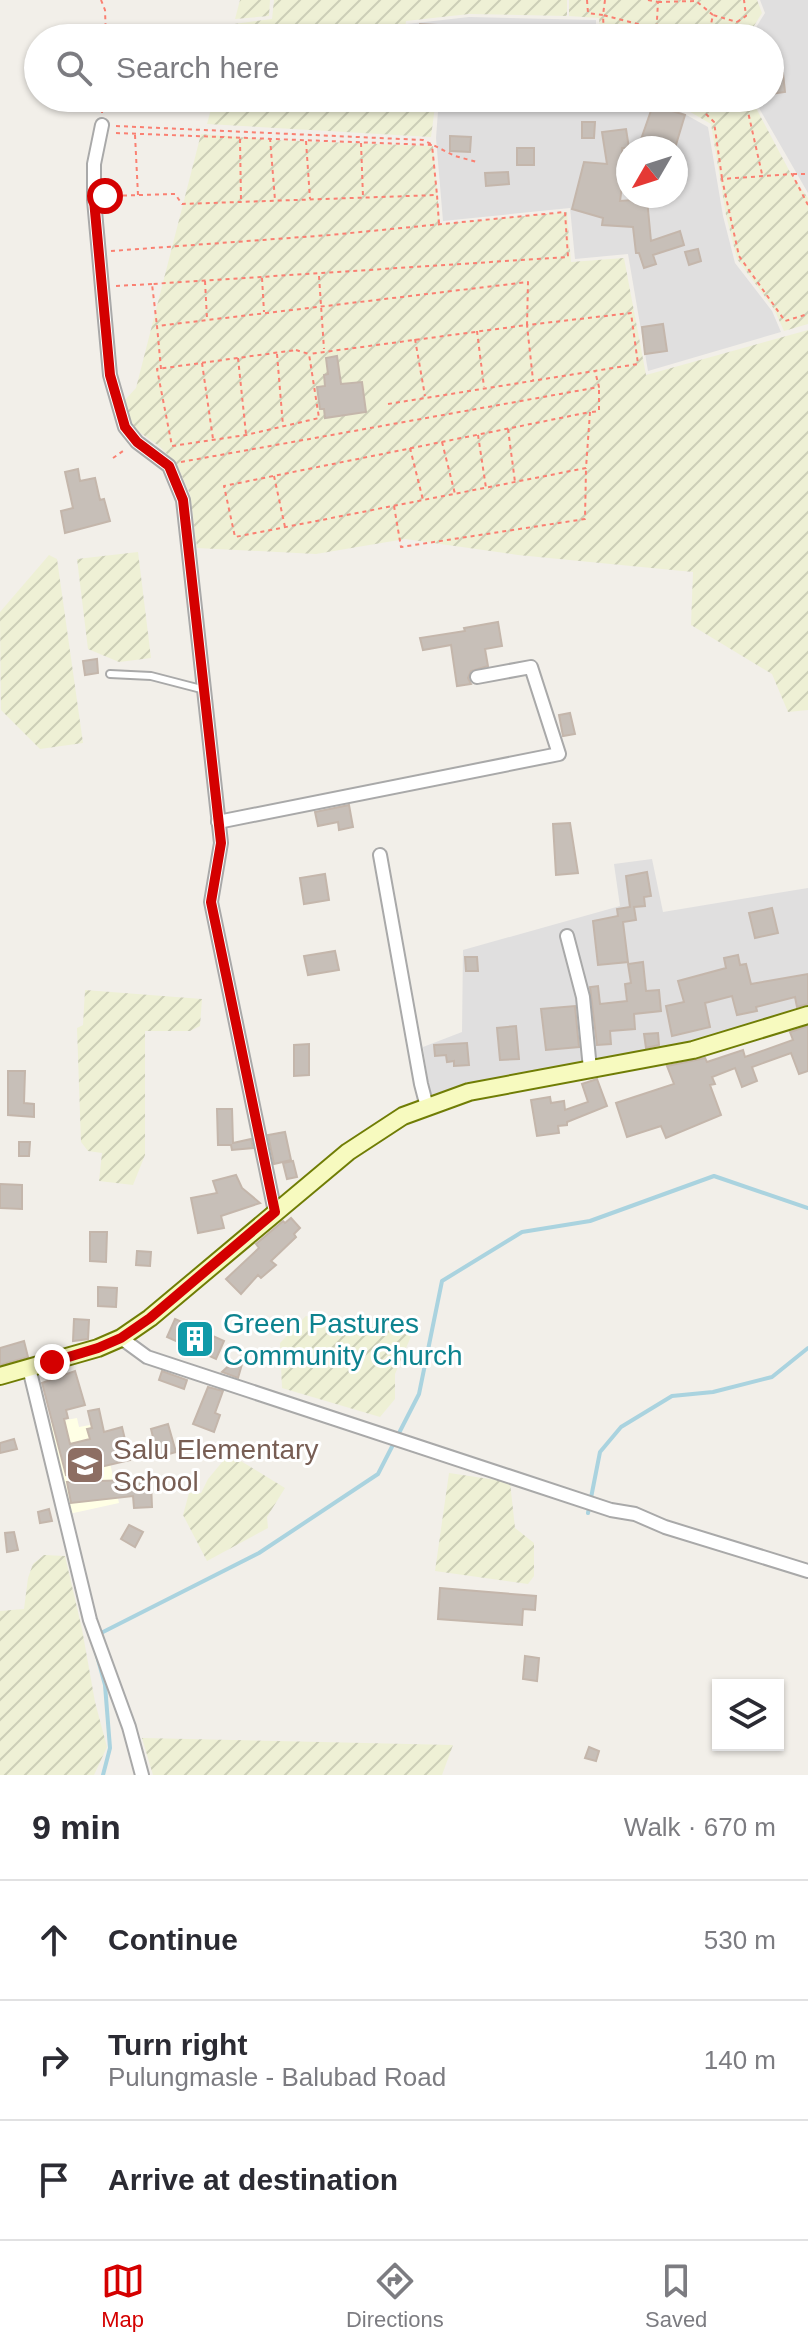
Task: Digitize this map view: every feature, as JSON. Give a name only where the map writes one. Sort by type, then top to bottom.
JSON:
[{"type":"street","points":[[105,129],[94,164],[94,200],[110,375],[125,427],[137,442],[169,466],[183,500],[221,843],[211,902],[275,1212]]},
{"type":"street","points":[[218,822],[559,754],[531,667],[477,677]]},
{"type":"street","points":[[380,855],[427,1107]]},
{"type":"street","points":[[567,936],[583,997],[590,1069]]},
{"type":"street","points":[[0,1376],[98,1348],[121,1338],[150,1318],[348,1152],[403,1116],[469,1092],[693,1050],[808,1015]]},
{"type":"street","points":[[121,1338],[147,1357],[611,1510],[635,1514],[665,1527],[808,1571]]},
{"type":"street","points":[[29,1368],[90,1620],[129,1727],[142,1775]]},
{"type":"lane","points":[[110,674],[151,676],[205,690]]},
{"type":"path","points":[[101,0],[106,24]]},
{"type":"path","points":[[587,0],[588,13],[638,24]]},
{"type":"path","points":[[603,24],[605,0]]},
{"type":"path","points":[[648,0],[696,0],[713,15],[737,22],[746,16],[744,0]]},
{"type":"path","points":[[657,24],[658,2]]},
{"type":"path","points":[[711,24],[713,15]]},
{"type":"path","points":[[706,112],[714,122],[722,179],[739,256],[785,321],[808,314]]},
{"type":"path","points":[[749,112],[762,175]]},
{"type":"path","points":[[105,129],[135,134],[432,145]]},
{"type":"path","points":[[105,129],[363,135],[423,140],[477,162]]},
{"type":"path","points":[[135,134],[138,195]]},
{"type":"path","points":[[240,137],[241,202]]},
{"type":"path","points":[[270,138],[276,201]]},
{"type":"path","points":[[306,139],[310,200]]},
{"type":"path","points":[[361,141],[363,198]]},
{"type":"path","points":[[432,145],[439,224]]},
{"type":"path","points":[[792,174],[808,205]]},
{"type":"path","points":[[722,179],[808,174]]},
{"type":"path","points":[[94,200],[105,196],[175,194],[182,204],[437,195]]},
{"type":"path","points":[[107,251],[330,235],[565,212],[568,257],[108,286]]},
{"type":"path","points":[[318,273],[324,351]]},
{"type":"path","points":[[262,277],[265,313]]},
{"type":"path","points":[[205,281],[207,320]]},
{"type":"path","points":[[157,326],[528,282],[527,325],[533,380]]},
{"type":"path","points":[[152,284],[161,369]]},
{"type":"path","points":[[309,354],[319,418],[246,435],[172,446],[157,369],[296,350],[309,354],[631,313],[638,364],[388,404]]},
{"type":"path","points":[[477,331],[484,388]]},
{"type":"path","points":[[415,339],[426,397]]},
{"type":"path","points":[[277,354],[284,427]]},
{"type":"path","points":[[238,358],[246,435]]},
{"type":"path","points":[[202,363],[213,440]]},
{"type":"path","points":[[586,468],[235,537],[224,486],[599,411],[595,371]]},
{"type":"path","points":[[169,466],[599,387]]},
{"type":"path","points":[[394,506],[401,547],[585,519],[590,412]]},
{"type":"path","points":[[507,428],[515,482]]},
{"type":"path","points":[[478,434],[486,488]]},
{"type":"path","points":[[441,441],[455,494]]},
{"type":"path","points":[[113,458],[137,442]]},
{"type":"path","points":[[410,447],[423,500]]},
{"type":"path","points":[[274,475],[285,527]]},
{"type":"shaded area","points":[[240,0],[270,0],[269,16],[235,19]]},
{"type":"shaded area","points":[[274,0],[567,0],[567,16],[469,14],[406,21],[406,24],[234,24],[272,19]]},
{"type":"shaded area","points":[[569,0],[757,0],[762,13],[755,24],[599,24],[599,18],[569,16]]},
{"type":"shaded area","points":[[760,0],[808,0],[808,193],[761,112],[784,112],[784,24],[758,24],[765,13]]},
{"type":"shaded area","points":[[469,17],[596,20],[596,24],[407,24]]},
{"type":"shaded area","points":[[210,112],[434,112],[431,137],[207,124]]},
{"type":"shaded area","points":[[438,112],[681,112],[708,127],[723,216],[735,263],[772,311],[781,332],[648,371],[628,254],[575,259],[570,208],[443,221],[436,138]]},
{"type":"shaded area","points":[[690,112],[758,112],[791,174],[808,198],[808,324],[784,331],[774,309],[737,259],[726,215],[711,124]]},
{"type":"shaded area","points":[[201,134],[433,146],[440,224],[567,212],[571,262],[624,258],[646,375],[808,330],[808,710],[788,712],[772,674],[691,625],[693,572],[518,555],[405,539],[316,554],[197,548],[190,494],[176,463],[135,429],[123,402],[136,388]]},
{"type":"shaded area","points":[[138,552],[151,658],[119,662],[88,649],[77,559]]},
{"type":"shaded area","points":[[49,555],[57,559],[83,743],[40,749],[1,710],[0,612]]},
{"type":"shaded area","points":[[652,859],[663,912],[808,888],[808,1009],[694,1043],[476,1082],[430,1095],[423,1047],[462,1032],[463,950],[620,906],[614,864]]},
{"type":"shaded area","points":[[85,990],[202,999],[200,1026],[190,1031],[145,1031],[145,1155],[133,1185],[99,1181],[102,1153],[88,1151],[81,1142],[77,1028],[83,1025]]},
{"type":"shaded area","points":[[306,1316],[412,1334],[395,1374],[395,1399],[380,1417],[282,1388],[280,1343]]},
{"type":"shaded area","name":"Salu Elementary School","points":[[77,1418],[79,1427],[101,1423],[119,1503],[69,1514],[50,1423]]},
{"type":"shaded area","points":[[226,1452],[285,1488],[267,1517],[268,1528],[207,1561],[183,1515],[189,1493],[201,1493]]},
{"type":"shaded area","points":[[449,1473],[510,1482],[515,1528],[534,1543],[534,1576],[528,1584],[435,1571]]},
{"type":"shaded area","points":[[44,1555],[65,1556],[82,1629],[95,1702],[107,1747],[94,1775],[0,1775],[0,1611],[24,1609],[33,1564]]},
{"type":"shaded area","points":[[142,1738],[453,1745],[442,1775],[153,1775]]},
{"type":"building","points":[[651,112],[685,115],[679,136],[642,136]]},
{"type":"building","points":[[582,122],[595,122],[594,138],[582,138]]},
{"type":"building","points":[[626,129],[627,136],[616,136],[616,208],[648,208],[651,241],[680,231],[684,245],[653,255],[656,264],[644,268],[639,253],[636,253],[633,227],[602,225],[603,218],[572,209],[584,162],[607,164],[602,132]]},
{"type":"building","points":[[450,136],[471,137],[470,152],[450,151]]},
{"type":"building","points":[[517,148],[534,148],[534,165],[517,165]]},
{"type":"building","points":[[508,172],[509,184],[486,186],[485,173]]},
{"type":"building","points":[[698,249],[701,261],[689,265],[685,252]]},
{"type":"building","points":[[663,324],[667,351],[645,354],[642,327]]},
{"type":"building","points":[[337,356],[341,384],[362,382],[366,412],[325,418],[324,409],[320,409],[317,387],[325,386],[324,375],[328,374],[326,358]]},
{"type":"building","points":[[78,469],[80,481],[95,478],[100,500],[104,499],[110,521],[65,533],[61,511],[73,508],[65,472]]},
{"type":"building","points":[[498,622],[502,646],[485,649],[488,666],[471,671],[468,678],[471,684],[457,686],[451,645],[423,650],[420,638]]},
{"type":"building","points":[[97,659],[98,673],[85,675],[83,661]]},
{"type":"building","points":[[570,713],[575,734],[563,736],[559,715]]},
{"type":"building","points":[[349,805],[353,827],[339,830],[338,822],[318,826],[315,812]]},
{"type":"building","points":[[570,823],[578,873],[556,875],[553,824]]},
{"type":"building","points":[[647,872],[651,896],[644,897],[645,906],[634,907],[636,920],[623,922],[628,962],[598,965],[593,921],[618,916],[617,909],[630,907],[626,876]]},
{"type":"building","points":[[325,874],[329,900],[304,904],[300,878]]},
{"type":"building","points":[[772,908],[778,933],[755,938],[749,913]]},
{"type":"building","points":[[335,951],[339,970],[308,975],[304,956]]},
{"type":"building","points":[[738,955],[740,965],[746,964],[751,984],[808,974],[808,1004],[797,1007],[795,997],[737,1015],[732,996],[705,1003],[710,1027],[672,1036],[666,1006],[684,1002],[678,981],[726,968],[724,958]]},
{"type":"building","points":[[465,957],[477,957],[478,971],[466,971]]},
{"type":"building","points":[[643,962],[646,991],[659,990],[661,1011],[634,1014],[635,1029],[610,1031],[611,1044],[597,1045],[590,987],[598,986],[600,1004],[627,1001],[625,984],[631,983],[628,964]]},
{"type":"building","points":[[575,1006],[579,1047],[546,1050],[541,1009]]},
{"type":"building","points":[[516,1026],[519,1059],[500,1060],[497,1028]]},
{"type":"building","points":[[808,1026],[808,1071],[799,1074],[791,1053],[752,1067],[757,1081],[742,1087],[735,1068],[712,1077],[715,1084],[710,1085],[721,1115],[666,1138],[661,1126],[627,1137],[616,1103],[674,1084],[667,1066],[705,1058],[707,1062],[743,1050],[745,1057],[793,1040],[790,1032]]},
{"type":"building","points":[[658,1033],[659,1045],[646,1048],[644,1034]]},
{"type":"building","points":[[467,1043],[469,1065],[454,1066],[454,1061],[447,1062],[446,1055],[435,1056],[434,1045]]},
{"type":"building","points":[[309,1044],[309,1075],[294,1076],[294,1045]]},
{"type":"building","points":[[8,1071],[25,1071],[24,1103],[34,1104],[34,1117],[8,1115]]},
{"type":"building","points":[[597,1079],[607,1106],[567,1122],[567,1125],[558,1126],[559,1133],[537,1136],[531,1100],[550,1097],[551,1103],[564,1101],[565,1110],[588,1102],[582,1084]]},
{"type":"building","points":[[217,1109],[232,1109],[233,1143],[251,1139],[253,1148],[232,1150],[231,1145],[218,1145]]},
{"type":"building","points":[[285,1132],[291,1160],[274,1164],[268,1135]]},
{"type":"building","points":[[19,1142],[30,1142],[29,1156],[19,1156]]},
{"type":"building","points":[[293,1161],[297,1177],[287,1179],[283,1163]]},
{"type":"building","points":[[236,1175],[242,1188],[260,1203],[221,1216],[224,1228],[198,1233],[191,1198],[217,1193],[213,1181]]},
{"type":"building","points":[[0,1184],[22,1185],[22,1209],[0,1208]]},
{"type":"building","points":[[291,1218],[300,1228],[294,1234],[296,1237],[271,1261],[276,1265],[261,1278],[258,1275],[241,1294],[226,1279],[259,1248],[256,1244]]},
{"type":"building","points":[[90,1232],[107,1232],[106,1262],[90,1261]]},
{"type":"building","points":[[137,1251],[151,1252],[150,1266],[136,1265]]},
{"type":"building","points":[[98,1287],[117,1288],[116,1307],[98,1306]]},
{"type":"building","points":[[74,1319],[89,1320],[88,1339],[73,1341]]},
{"type":"building","name":"Green Pastures Community Church","points":[[175,1319],[224,1341],[216,1359],[167,1337]]},
{"type":"building","points":[[24,1341],[28,1357],[0,1365],[0,1348]]},
{"type":"building","points":[[234,1361],[242,1364],[238,1378],[222,1372]]},
{"type":"building","points":[[75,1371],[85,1405],[66,1410],[68,1418],[64,1419],[70,1444],[90,1439],[87,1429],[92,1428],[88,1411],[99,1409],[104,1432],[122,1427],[130,1460],[66,1475],[42,1383]]},
{"type":"building","points":[[162,1371],[187,1380],[184,1389],[159,1380]]},
{"type":"building","points":[[208,1387],[223,1391],[215,1413],[220,1415],[214,1432],[193,1424]]},
{"type":"building","points":[[168,1424],[176,1452],[158,1457],[151,1429]]},
{"type":"building","points":[[14,1439],[17,1449],[0,1453],[0,1443]]},
{"type":"building","points":[[130,1480],[130,1484],[151,1483],[152,1507],[134,1508],[133,1496],[71,1503],[67,1482]]},
{"type":"building","points":[[49,1509],[52,1521],[40,1523],[38,1512]]},
{"type":"building","points":[[129,1525],[143,1532],[135,1547],[121,1539]]},
{"type":"building","points":[[14,1532],[18,1550],[7,1552],[5,1533]]},
{"type":"building","points":[[440,1588],[536,1596],[535,1610],[523,1609],[522,1625],[438,1619]]},
{"type":"building","points":[[525,1656],[539,1658],[537,1681],[523,1679]]},
{"type":"building","points":[[589,1747],[599,1751],[596,1761],[585,1758]]},
{"type":"waterway","points":[[103,1632],[259,1553],[378,1474],[419,1394],[442,1281],[522,1232],[590,1221],[714,1176],[808,1208]]},
{"type":"waterway","points":[[588,1513],[600,1452],[621,1427],[672,1396],[713,1392],[772,1377],[808,1348]]},
{"type":"waterway","points":[[94,1645],[105,1685],[110,1748],[103,1775]]},
{"type":"place","name":"Green Pastures Community Church","points":[[195,1339]]},
{"type":"place","name":"Salu Elementary School","points":[[85,1465]]},
{"type":"route","points":[[52,1362],[121,1338],[150,1318],[275,1212],[211,902],[221,843],[183,500],[169,466],[137,442],[125,427],[110,375],[94,200],[105,196]]}]
